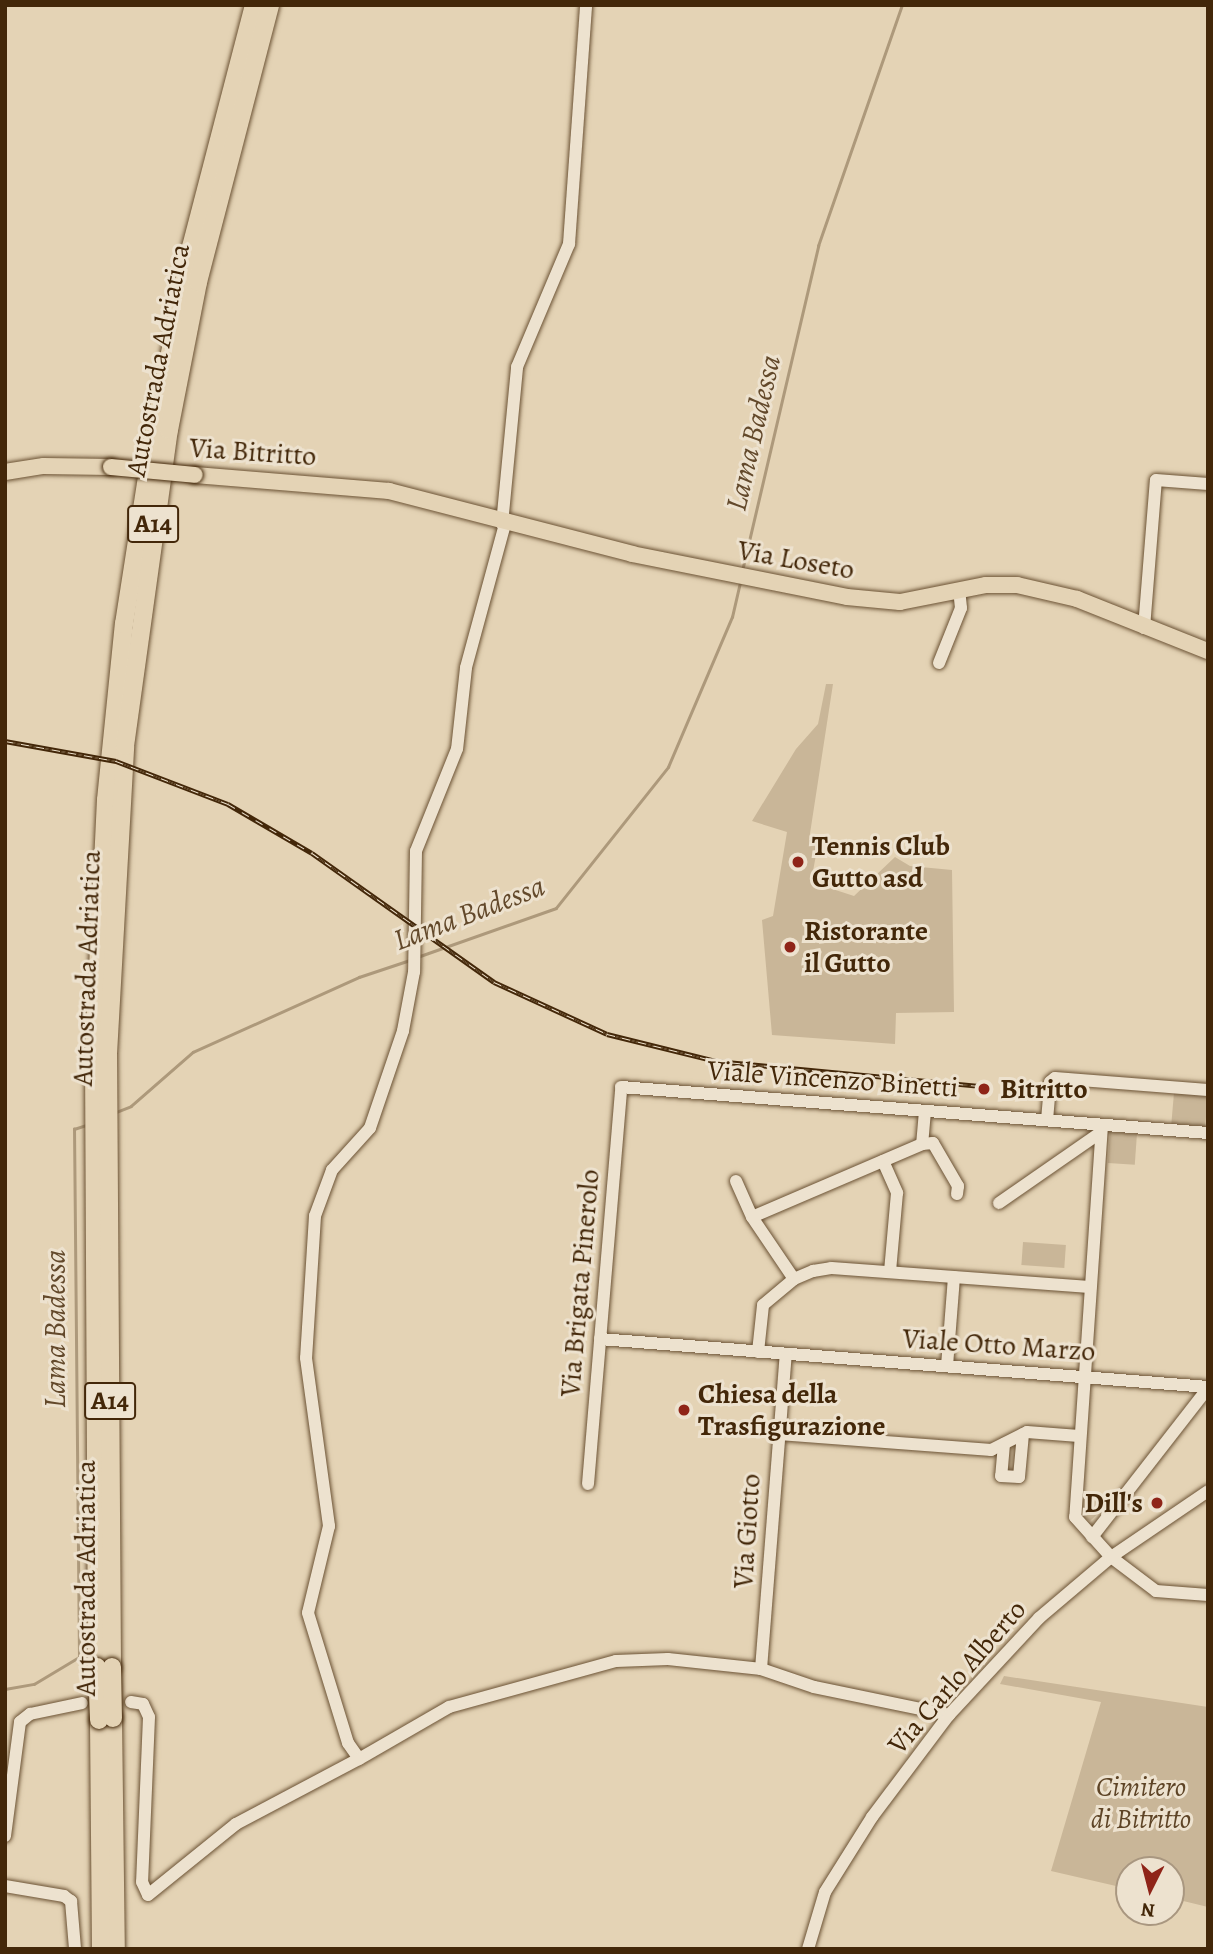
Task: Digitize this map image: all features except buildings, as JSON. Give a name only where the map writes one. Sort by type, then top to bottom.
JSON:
[{"type":"highway","name":"Autostrada Adriatica","points":[[116,1949],[105,1667],[101,1054],[106,800],[142,502],[191,247],[254,5]]},
{"type":"highway","name":"Autostrada Adriatica","points":[[101,1054],[125,746],[151,541],[198,282],[270,5]]},
{"type":"highway","name":"Autostrada Adriatica","points":[[101,1949],[106,1719]]},
{"type":"main road","name":"Via Bitritto","points":[[5,472],[44,466],[111,467],[372,488]]},
{"type":"main road","name":"Via Loseto","points":[[372,488],[504,524],[729,576],[810,590],[900,602],[959,589],[1002,584],[1046,591],[1208,651]]},
{"type":"street","points":[[359,1759],[348,1742],[308,1613],[329,1526],[306,1359],[314,1216],[328,1176],[370,1128],[403,1031],[414,972],[416,851],[457,749],[466,668],[504,524],[517,367],[569,244],[586,5]]},
{"type":"street","points":[[1144,628],[1156,480],[1208,484]]},
{"type":"street","points":[[939,663],[961,608],[959,589]]},
{"type":"street","points":[[1047,1121],[1050,1082],[1055,1078],[1208,1090]]},
{"type":"street","name":"Viale Vincenzo Binetti","points":[[621,1087],[1047,1121],[1101,1129],[1208,1133]]},
{"type":"street","name":"Via Brigata Pinerolo","points":[[587,1484],[621,1087]]},
{"type":"street","points":[[922,1144],[925,1111]]},
{"type":"street","points":[[999,1203],[1101,1129]]},
{"type":"street","points":[[1101,1129],[1075,1517],[1111,1558],[1156,1591],[1208,1595]]},
{"type":"street","points":[[752,1217],[922,1144],[933,1143],[958,1186],[957,1194]]},
{"type":"street","points":[[883,1161],[897,1193],[890,1272]]},
{"type":"street","points":[[736,1181],[752,1217],[794,1279]]},
{"type":"street","points":[[758,1352],[763,1305],[794,1279],[831,1268],[1090,1287]]},
{"type":"street","points":[[947,1366],[954,1277]]},
{"type":"street","name":"Viale Otto Marzo","points":[[600,1339],[1208,1388]]},
{"type":"street","name":"Via Giotto","points":[[761,1669],[786,1354]]},
{"type":"street","points":[[1091,1538],[1208,1388]]},
{"type":"street","points":[[779,1434],[991,1450],[1023,1434],[1079,1436]]},
{"type":"street","points":[[1004,1444],[1001,1476],[1019,1477],[1023,1434]]},
{"type":"street","name":"Via Carlo Alberto","points":[[808,1949],[825,1892],[872,1817],[949,1715],[1039,1618],[1111,1558],[1208,1491]]},
{"type":"street","points":[[131,1702],[143,1704],[149,1717],[142,1882],[148,1895],[236,1824],[359,1759],[449,1707],[616,1661],[667,1659],[761,1669],[814,1687],[949,1715]]},
{"type":"street","points":[[5,1836],[20,1722],[30,1714],[82,1703]]},
{"type":"street","points":[[5,1886],[65,1896],[71,1901],[75,1949]]},
{"type":"green space","name":"Tennis Club Gutto asd","points":[[826,684],[833,684],[809,840],[818,844],[811,882],[854,896],[895,857],[910,866],[952,870],[954,1012],[896,1013],[895,1044],[772,1035],[762,920],[773,916],[787,832],[752,821],[796,749],[818,724]]},
{"type":"green space","points":[[1174,1093],[1208,1096],[1205,1127],[1171,1124]]},
{"type":"green space","points":[[1110,1132],[1137,1134],[1135,1165],[1108,1163]]},
{"type":"green space","points":[[1023,1242],[1066,1245],[1064,1268],[1021,1265]]},
{"type":"green space","points":[[1082,1499],[1109,1503],[1090,1521],[1082,1517]]},
{"type":"green space","name":"Cimitero di Bitritto","points":[[1004,1676],[1208,1707],[1208,1907],[1185,1901],[1185,1856],[1115,1856],[1115,1886],[1051,1871],[1101,1702],[1000,1684]]},
{"type":"waterway","name":"Lama Badessa","points":[[742,571],[818,246],[902,5]]},
{"type":"waterway","name":"Lama Badessa","points":[[420,956],[556,908],[668,767],[732,617],[740,581]]},
{"type":"waterway","name":"Lama Badessa","points":[[114,1113],[131,1106],[193,1052],[359,977],[410,960]]},
{"type":"waterway","name":"Lama Badessa","points":[[5,1689],[34,1684],[79,1657],[74,1129],[89,1124]]},
{"type":"railway","points":[[5,741],[116,761],[228,804],[312,853],[494,982],[607,1034],[716,1061],[990,1087]]},
{"type":"place","name":"Tennis Club Gutto asd","points":[[798,862]]},
{"type":"place","name":"Ristorante il Gutto","points":[[790,947]]},
{"type":"place","name":"Bitritto","points":[[984,1089]]},
{"type":"place","name":"Chiesa della Trasfigurazione","points":[[684,1410]]},
{"type":"place","name":"Dill's","points":[[1157,1503]]}]
